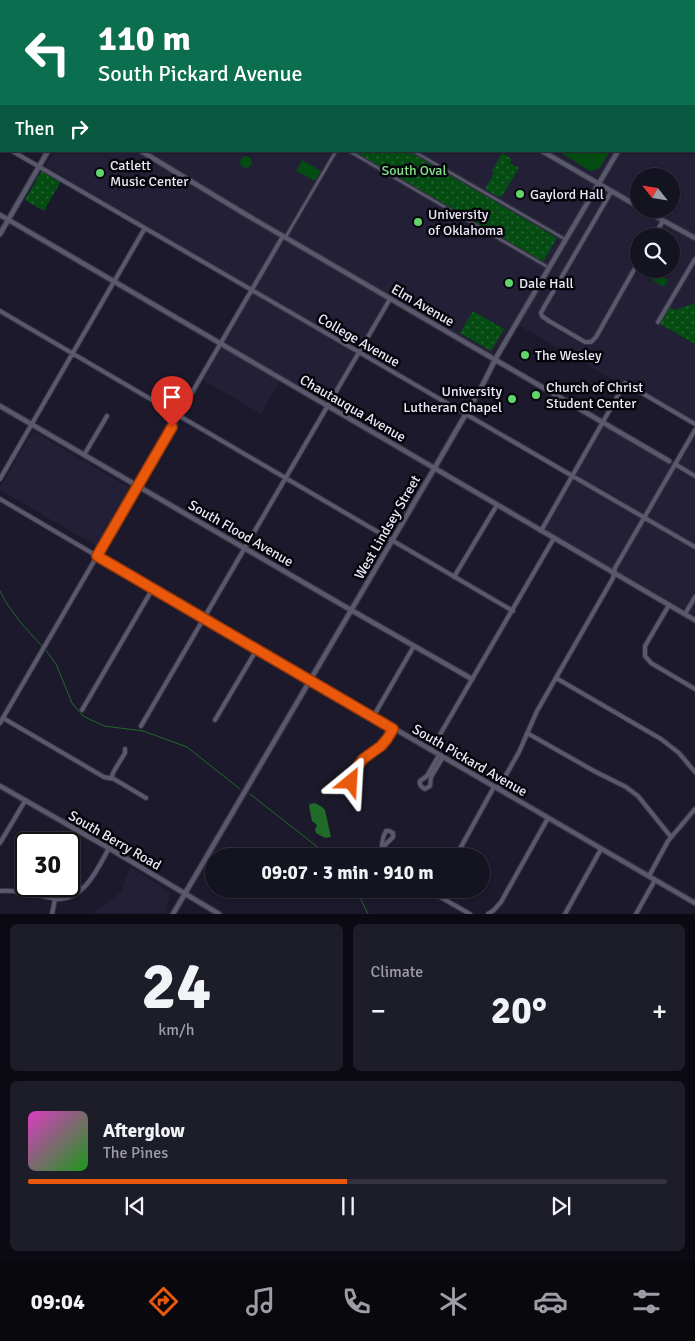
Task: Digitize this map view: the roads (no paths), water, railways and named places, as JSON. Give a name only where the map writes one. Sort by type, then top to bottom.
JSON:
[{"type":"street","name":"College Avenue","points":[[14,152],[695,547]]},
{"type":"street","points":[[0,234],[47,152]]},
{"type":"street","name":"Elm Avenue","points":[[143,152],[284,237],[695,476]]},
{"type":"street","points":[[0,723],[252,290],[335,152]]},
{"type":"street","points":[[351,152],[546,266]]},
{"type":"street","points":[[415,152],[563,238]]},
{"type":"street","points":[[544,152],[630,202]]},
{"type":"street","name":"West Lindsey Street","points":[[173,914],[617,152]]},
{"type":"street","points":[[611,192],[543,309],[542,316],[585,342],[591,342],[596,337],[630,277]]},
{"type":"street","name":"Chautauqua Avenue","points":[[0,215],[695,620]]},
{"type":"street","points":[[658,218],[695,238]]},
{"type":"street","points":[[659,228],[663,221]]},
{"type":"street","points":[[0,479],[145,228]]},
{"type":"street","points":[[658,322],[695,259]]},
{"type":"street","points":[[141,726],[390,299]]},
{"type":"street","points":[[0,311],[512,611]]},
{"type":"street","points":[[541,530],[625,383],[695,423]]},
{"type":"street","name":"South Flood Avenue","points":[[0,406],[472,679]]},
{"type":"street","points":[[84,454],[107,416]]},
{"type":"street","points":[[461,848],[516,757],[537,711],[695,430]]},
{"type":"street","name":"South Pickard Avenue","points":[[0,499],[695,903]]},
{"type":"street","points":[[454,577],[497,505]]},
{"type":"street","points":[[431,750],[554,538]]},
{"type":"street","points":[[82,710],[153,588]]},
{"type":"street","points":[[685,614],[695,597]]},
{"type":"street","points":[[669,605],[645,646],[645,656],[650,663],[695,689]]},
{"type":"street","points":[[373,717],[414,646]]},
{"type":"street","points":[[215,720],[257,649]]},
{"type":"street","points":[[556,678],[661,739],[679,753],[695,772]]},
{"type":"street","points":[[3,718],[104,777],[111,778],[146,798]]},
{"type":"street","points":[[351,782],[355,770],[363,759],[381,746],[393,729]]},
{"type":"street","points":[[527,733],[632,791],[671,837]]},
{"type":"street","points":[[111,778],[125,753],[125,749]]},
{"type":"street","points":[[441,756],[431,776],[430,786],[425,789],[420,784],[420,781],[427,776],[441,756]]},
{"type":"street","name":"South Berry Road","points":[[0,786],[219,914]]},
{"type":"street","points":[[0,843],[25,800]]},
{"type":"street","points":[[649,876],[671,837],[695,810]]},
{"type":"street","points":[[488,914],[501,902],[548,818]]},
{"type":"street","points":[[0,891],[15,891],[55,899],[74,895],[86,886],[109,848]]},
{"type":"street","points":[[565,914],[601,849]]},
{"type":"street","points":[[636,914],[655,880]]},
{"type":"street","points":[[442,898],[470,914]]},
{"type":"street","points":[[52,914],[55,899]]},
{"type":"waterway","points":[[0,591],[14,613],[42,646]]},
{"type":"waterway","points":[[45,649],[56,664],[72,703],[83,716],[104,726],[143,731],[187,747],[240,789]]},
{"type":"waterway","points":[[250,794],[319,848]]},
{"type":"waterway","points":[[360,898],[368,914]]},
{"type":"place","name":"Catlett Music Center","points":[[100,173]]},
{"type":"place","name":"Gaylord Hall","points":[[520,194]]},
{"type":"place","name":"University of Oklahoma","points":[[418,222]]},
{"type":"place","name":"Dale Hall","points":[[509,283]]},
{"type":"place","name":"The Wesley","points":[[525,355]]},
{"type":"place","name":"Church of Christ Student Center","points":[[536,395]]},
{"type":"place","name":"University Lutheran Chapel","points":[[512,399]]},
{"type":"park label","name":"South Oval","points":[[414,170]]}]
